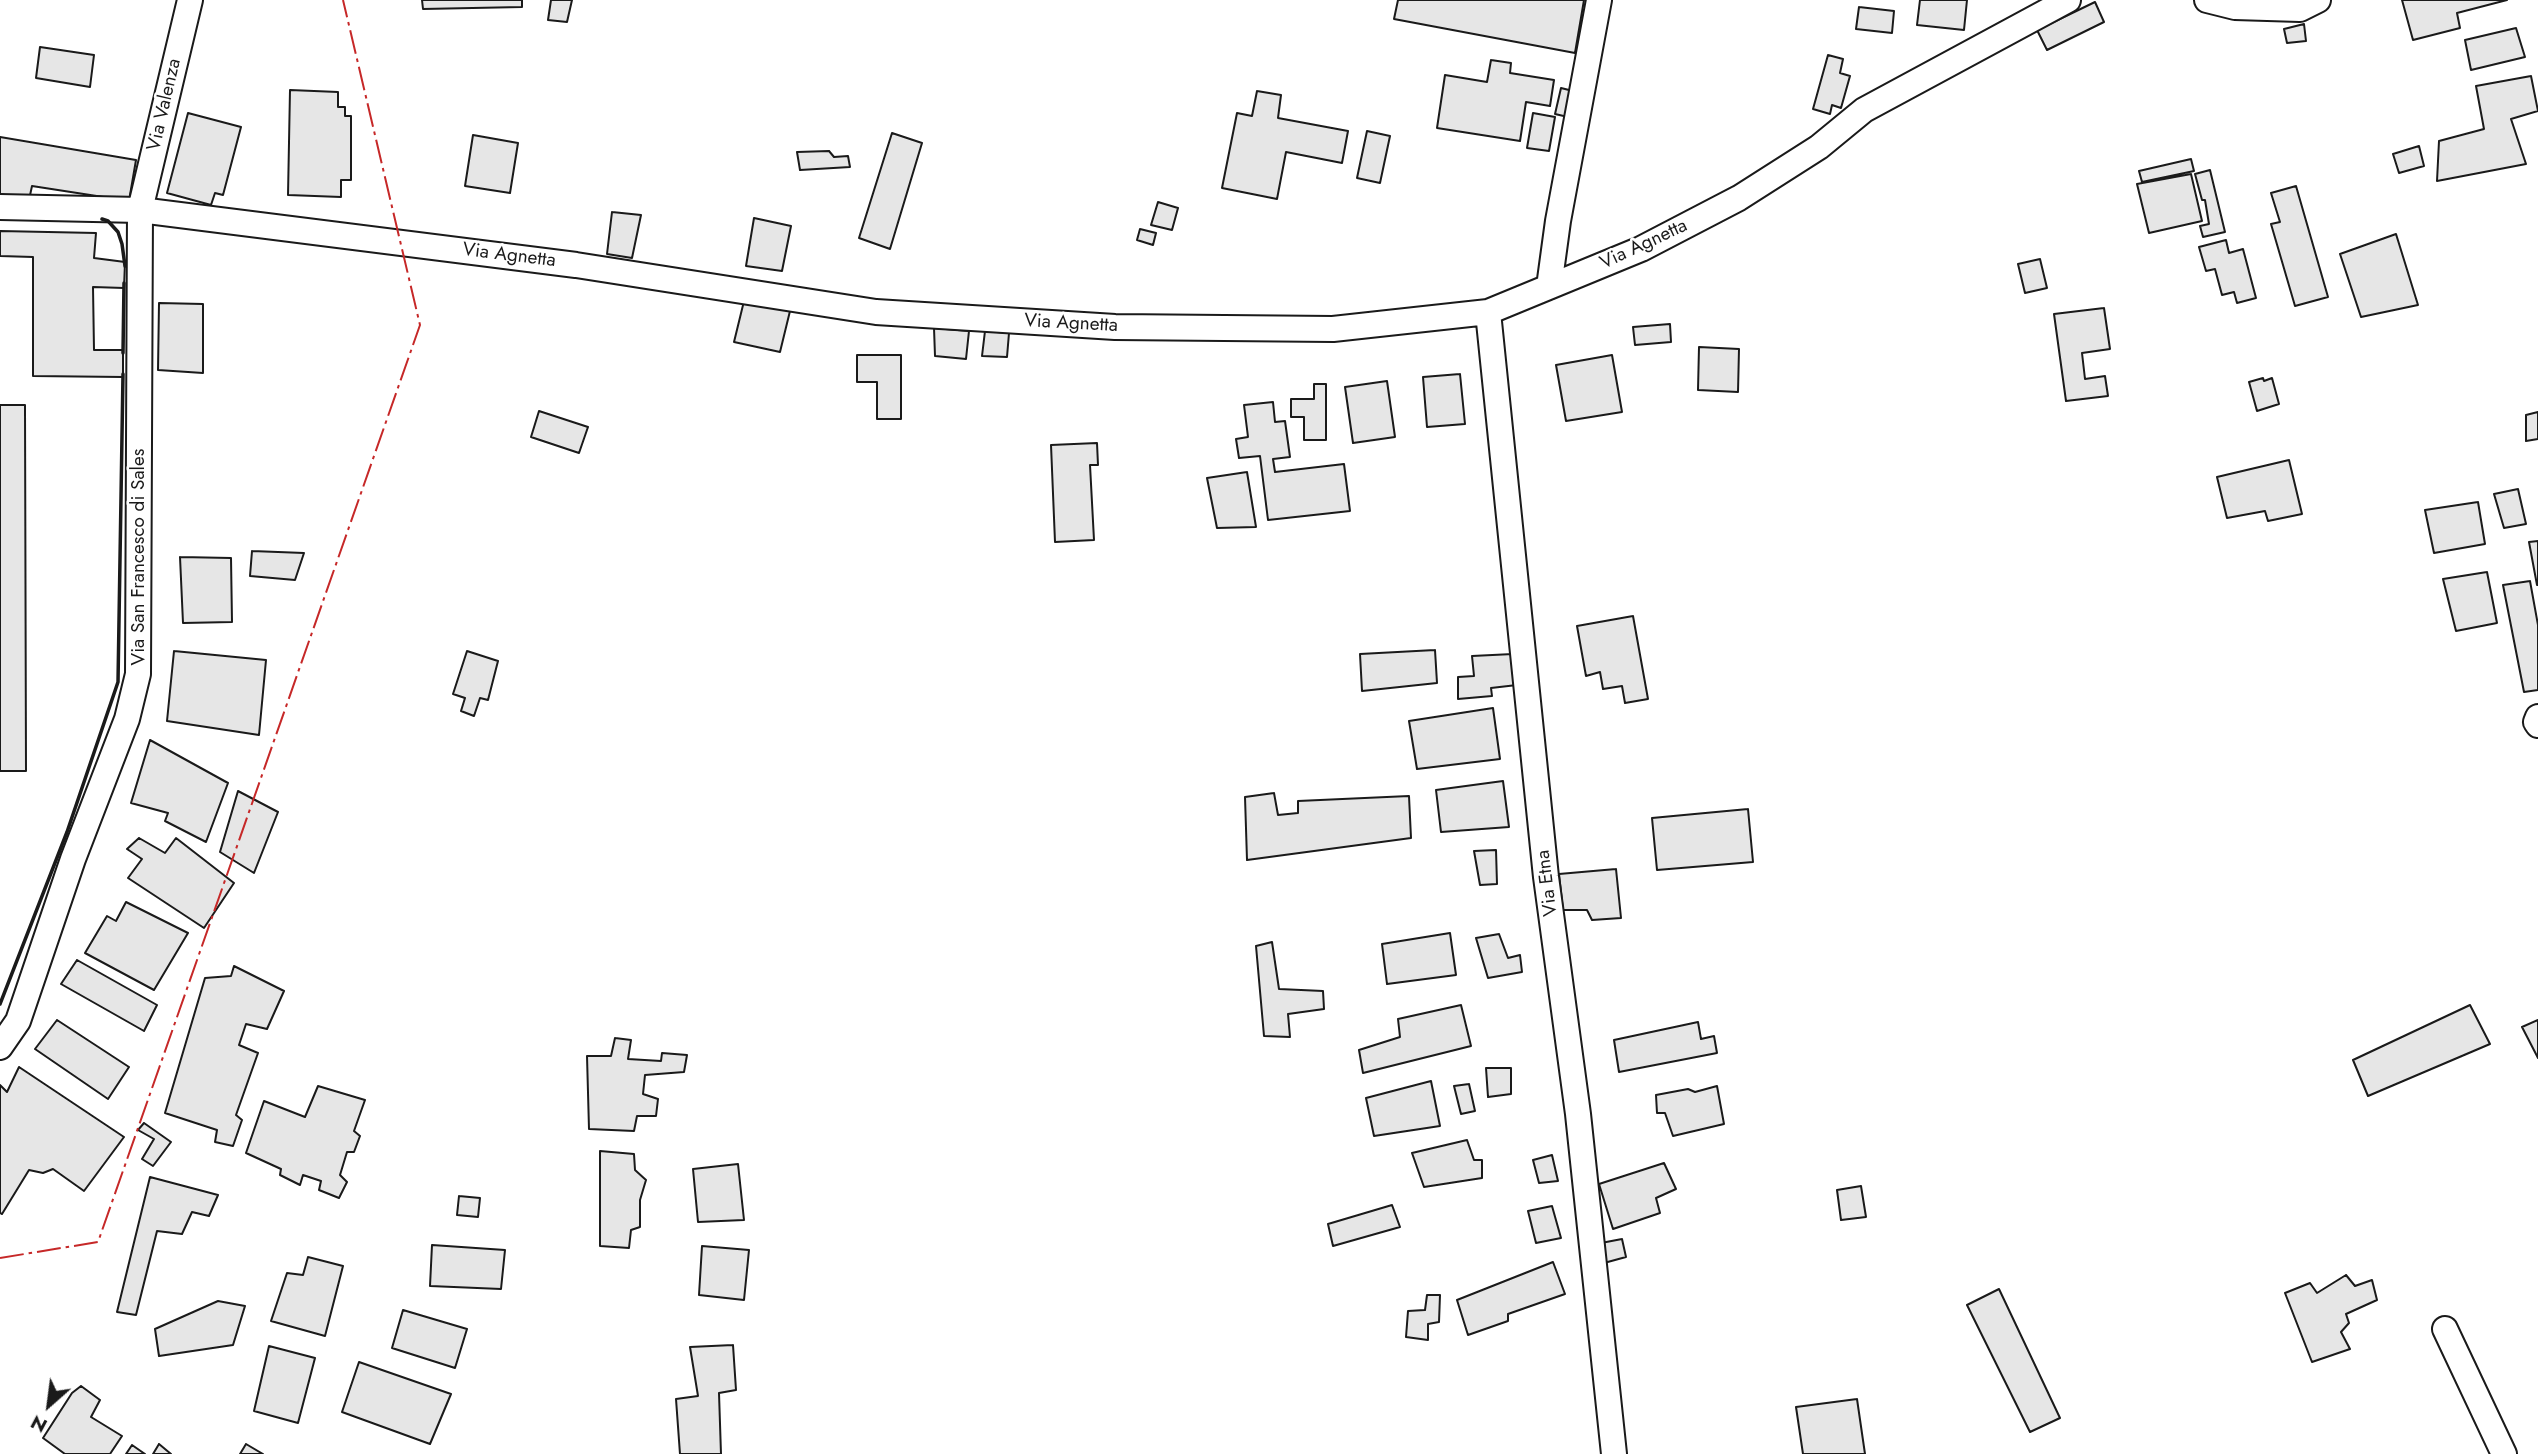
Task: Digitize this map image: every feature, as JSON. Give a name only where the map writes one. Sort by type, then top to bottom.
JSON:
[{"type":"street","name":"Via Valenza","points":[[140,210],[190,0]]},
{"type":"street","points":[[1549,287],[1599,0]]},
{"type":"street","name":"Via Agnetta","points":[[0,207],[140,210],[576,265],[876,312],[1115,327],[1333,329],[1488,312],[1641,249],[1740,198],[1819,147],[1864,110],[2068,0]]},
{"type":"street","points":[[2207,0],[2235,7],[2300,9],[2318,0]]},
{"type":"street","name":"Via San Francesco di Sales","points":[[0,1047],[18,1021],[73,859],[127,719],[138,674],[140,210]]},
{"type":"street","name":"Via Etna","points":[[1488,312],[1545,864],[1578,1114],[1614,1454]]},
{"type":"street","points":[[2538,717],[2538,725]]},
{"type":"street","points":[[2445,1329],[2504,1454]]},
{"type":"building","points":[[422,0],[522,0],[522,7],[423,9]]},
{"type":"building","points":[[551,0],[572,0],[567,22],[548,20]]},
{"type":"building","points":[[1398,0],[1584,0],[1575,53],[1394,19]]},
{"type":"building","points":[[1920,0],[1967,0],[1964,30],[1917,25]]},
{"type":"building","points":[[2402,0],[2507,0],[2457,13],[2460,28],[2413,40]]},
{"type":"building","points":[[2095,2],[2104,22],[2047,50],[2037,30]]},
{"type":"building","points":[[1859,7],[1894,11],[1892,33],[1856,29]]},
{"type":"building","points":[[2304,24],[2306,41],[2287,43],[2284,29]]},
{"type":"building","points":[[2516,28],[2525,57],[2471,70],[2465,40]]},
{"type":"building","points":[[40,47],[94,55],[90,87],[36,78]]},
{"type":"building","points":[[1828,55],[1843,59],[1840,73],[1850,76],[1841,108],[1832,105],[1830,114],[1813,109]]},
{"type":"building","points":[[1491,60],[1511,63],[1510,73],[1554,80],[1550,106],[1526,102],[1520,141],[1437,128],[1445,75],[1487,82]]},
{"type":"building","points":[[2531,76],[2538,111],[2511,119],[2526,164],[2437,181],[2439,141],[2484,129],[2476,86]]},
{"type":"building","points":[[1561,88],[1573,91],[1568,117],[1555,114]]},
{"type":"building","points":[[290,90],[338,92],[338,107],[345,107],[345,116],[351,116],[351,180],[341,180],[341,197],[288,195]]},
{"type":"building","points":[[1257,91],[1281,95],[1278,118],[1348,131],[1342,163],[1286,152],[1277,199],[1222,188],[1237,113],[1252,116]]},
{"type":"building","points":[[188,113],[241,127],[223,195],[215,193],[211,205],[167,193]]},
{"type":"building","points":[[1533,113],[1555,117],[1549,151],[1527,148]]},
{"type":"building","points":[[1367,131],[1390,136],[1380,183],[1357,178]]},
{"type":"building","points":[[892,133],[922,143],[890,249],[859,238]]},
{"type":"building","points":[[473,135],[518,143],[510,193],[465,186]]},
{"type":"building","points":[[0,137],[136,160],[129,201],[32,186],[29,200],[0,194]]},
{"type":"building","points":[[2419,146],[2424,166],[2399,173],[2393,154]]},
{"type":"building","points":[[829,151],[834,157],[848,156],[850,167],[800,170],[797,152]]},
{"type":"building","points":[[2191,159],[2194,171],[2142,182],[2139,171]]},
{"type":"building","points":[[2210,170],[2225,232],[2203,237],[2200,226],[2209,224],[2205,200],[2202,200],[2195,174]]},
{"type":"building","points":[[2191,174],[2202,221],[2149,233],[2137,184]]},
{"type":"building","points":[[2296,186],[2328,297],[2295,306],[2271,224],[2280,222],[2271,193]]},
{"type":"building","points":[[1158,202],[1178,208],[1172,230],[1151,225]]},
{"type":"building","points":[[612,212],[641,215],[632,258],[607,254]]},
{"type":"building","points":[[754,218],[791,226],[782,271],[746,266]]},
{"type":"building","points":[[1140,229],[1156,233],[1153,245],[1137,240]]},
{"type":"building","points":[[0,231],[96,233],[94,258],[125,262],[124,288],[93,287],[94,350],[123,350],[123,377],[33,376],[33,257],[0,256]]},
{"type":"building","points":[[2396,234],[2418,305],[2361,317],[2340,254]]},
{"type":"building","points":[[2226,240],[2229,253],[2243,249],[2256,298],[2237,303],[2234,292],[2222,295],[2215,269],[2206,271],[2199,247]]},
{"type":"building","points":[[2040,259],[2047,288],[2025,293],[2018,264]]},
{"type":"building","points":[[744,301],[790,311],[780,352],[734,342]]},
{"type":"building","points":[[159,303],[203,304],[203,373],[158,370]]},
{"type":"building","points":[[2104,308],[2110,349],[2082,353],[2085,379],[2105,376],[2108,396],[2066,401],[2054,314]]},
{"type":"building","points":[[1670,324],[1671,342],[1635,345],[1633,327]]},
{"type":"building","points":[[934,328],[969,331],[966,359],[935,356]]},
{"type":"building","points":[[985,331],[1009,333],[1007,357],[982,356]]},
{"type":"building","points":[[1699,347],[1739,349],[1738,392],[1698,390]]},
{"type":"building","points":[[857,355],[901,355],[901,419],[877,419],[877,382],[857,382]]},
{"type":"building","points":[[1612,355],[1622,412],[1566,421],[1556,365]]},
{"type":"building","points":[[1460,374],[1465,424],[1427,427],[1423,377]]},
{"type":"building","points":[[2263,378],[2264,381],[2272,378],[2279,404],[2257,411],[2249,382]]},
{"type":"building","points":[[1387,381],[1395,437],[1353,443],[1345,387]]},
{"type":"building","points":[[1314,384],[1326,384],[1326,440],[1304,440],[1304,417],[1291,417],[1291,399],[1314,399]]},
{"type":"building","points":[[1273,402],[1275,422],[1285,421],[1290,457],[1273,459],[1275,472],[1344,464],[1350,511],[1268,520],[1260,456],[1239,458],[1236,439],[1248,437],[1244,405]]},
{"type":"building","points":[[0,405],[25,405],[26,771],[0,771]]},
{"type":"building","points":[[539,411],[588,427],[579,453],[531,437]]},
{"type":"building","points":[[2538,412],[2538,439],[2526,441],[2526,415]]},
{"type":"building","points":[[1097,443],[1098,465],[1090,465],[1094,540],[1055,542],[1051,445]]},
{"type":"building","points":[[2289,460],[2302,514],[2268,521],[2265,511],[2227,518],[2217,477]]},
{"type":"building","points":[[1247,472],[1256,527],[1217,528],[1207,478]]},
{"type":"building","points":[[2518,489],[2526,524],[2504,528],[2494,494]]},
{"type":"building","points":[[2478,502],[2485,544],[2434,553],[2425,510]]},
{"type":"building","points":[[2538,541],[2538,585],[2537,585],[2529,542]]},
{"type":"building","points":[[252,551],[304,553],[295,580],[250,576]]},
{"type":"building","points":[[180,557],[231,558],[232,622],[183,623]]},
{"type":"building","points":[[2487,572],[2497,623],[2456,631],[2443,579]]},
{"type":"building","points":[[2530,581],[2538,625],[2538,690],[2524,692],[2503,585]]},
{"type":"building","points":[[1633,616],[1648,699],[1625,703],[1622,686],[1603,689],[1600,672],[1586,676],[1577,626]]},
{"type":"building","points":[[1435,650],[1437,683],[1362,691],[1360,654]]},
{"type":"building","points":[[174,651],[266,660],[259,735],[167,721]]},
{"type":"building","points":[[467,651],[498,661],[488,700],[480,698],[474,716],[461,711],[465,698],[453,694]]},
{"type":"building","points":[[1513,654],[1517,685],[1491,688],[1492,696],[1458,699],[1458,677],[1474,676],[1472,656]]},
{"type":"building","points":[[1493,708],[1500,759],[1417,769],[1409,721]]},
{"type":"building","points":[[150,740],[228,783],[206,842],[165,821],[168,813],[131,803]]},
{"type":"building","points":[[1503,781],[1509,827],[1441,832],[1436,790]]},
{"type":"building","points":[[238,791],[278,812],[254,873],[220,852]]},
{"type":"building","points":[[1274,793],[1278,815],[1298,813],[1298,801],[1409,796],[1411,838],[1247,860],[1245,797]]},
{"type":"building","points":[[1748,809],[1753,862],[1657,870],[1652,818]]},
{"type":"building","points":[[139,838],[165,853],[176,838],[234,883],[204,928],[128,878],[142,859],[127,849]]},
{"type":"building","points":[[1496,850],[1497,884],[1480,885],[1474,851]]},
{"type":"building","points":[[1616,869],[1621,918],[1592,920],[1587,910],[1563,910],[1559,874]]},
{"type":"building","points":[[126,902],[188,933],[154,990],[85,953],[107,916],[116,921]]},
{"type":"building","points":[[1450,933],[1456,975],[1387,984],[1382,944]]},
{"type":"building","points":[[1499,934],[1508,958],[1520,955],[1522,972],[1488,978],[1476,938]]},
{"type":"building","points":[[1272,942],[1279,989],[1323,991],[1324,1009],[1288,1014],[1290,1037],[1264,1036],[1256,946]]},
{"type":"building","points":[[77,960],[157,1005],[144,1031],[61,984]]},
{"type":"building","points":[[234,966],[284,991],[267,1029],[246,1024],[239,1045],[258,1053],[236,1115],[242,1120],[233,1146],[215,1142],[217,1130],[165,1113],[205,978],[231,976]]},
{"type":"building","points":[[1461,1005],[1471,1046],[1363,1073],[1359,1050],[1400,1037],[1398,1019]]},
{"type":"building","points":[[2470,1005],[2490,1044],[2368,1096],[2353,1060]]},
{"type":"building","points":[[57,1020],[129,1067],[108,1099],[35,1049]]},
{"type":"building","points":[[2538,1020],[2538,1058],[2522,1027]]},
{"type":"building","points":[[1698,1022],[1701,1039],[1714,1036],[1717,1053],[1619,1072],[1614,1040]]},
{"type":"building","points":[[615,1038],[631,1040],[628,1059],[661,1061],[662,1053],[687,1055],[684,1072],[645,1075],[643,1094],[658,1099],[656,1116],[637,1116],[634,1131],[589,1129],[587,1056],[611,1056]]},
{"type":"building","points":[[19,1067],[124,1137],[84,1191],[53,1169],[43,1173],[29,1170],[2,1214],[0,1085],[7,1092]]},
{"type":"building","points":[[1486,1068],[1511,1068],[1511,1094],[1488,1097]]},
{"type":"building","points":[[1431,1081],[1440,1126],[1374,1136],[1366,1098]]},
{"type":"building","points":[[1469,1084],[1475,1111],[1461,1114],[1454,1086]]},
{"type":"building","points":[[318,1086],[365,1100],[354,1131],[360,1136],[354,1152],[347,1152],[340,1175],[347,1182],[339,1198],[319,1190],[321,1181],[303,1175],[300,1185],[280,1175],[281,1169],[246,1153],[264,1101],[305,1117]]},
{"type":"building","points":[[1717,1086],[1724,1124],[1673,1136],[1665,1113],[1657,1113],[1656,1095],[1688,1089],[1695,1092]]},
{"type":"building","points":[[144,1123],[171,1142],[153,1166],[142,1159],[154,1139],[138,1130]]},
{"type":"building","points":[[1467,1140],[1474,1160],[1482,1160],[1482,1178],[1424,1187],[1412,1153]]},
{"type":"building","points":[[600,1151],[634,1154],[635,1170],[646,1180],[640,1200],[640,1227],[631,1230],[629,1248],[600,1246]]},
{"type":"building","points":[[1552,1155],[1558,1181],[1539,1183],[1533,1160]]},
{"type":"building","points":[[1664,1163],[1676,1189],[1656,1198],[1660,1213],[1613,1229],[1599,1184]]},
{"type":"building","points":[[738,1164],[744,1220],[698,1222],[693,1169]]},
{"type":"building","points":[[150,1177],[218,1195],[209,1216],[192,1212],[182,1234],[157,1231],[136,1315],[117,1312]]},
{"type":"building","points":[[1861,1186],[1866,1217],[1841,1220],[1837,1190]]},
{"type":"building","points":[[459,1196],[480,1198],[478,1217],[457,1215]]},
{"type":"building","points":[[1392,1205],[1400,1227],[1333,1246],[1328,1224]]},
{"type":"building","points":[[1552,1206],[1561,1238],[1536,1243],[1528,1211]]},
{"type":"building","points":[[1622,1239],[1626,1257],[1604,1263],[1601,1243]]},
{"type":"building","points":[[432,1245],[505,1250],[501,1289],[430,1286]]},
{"type":"building","points":[[702,1246],[749,1250],[744,1300],[699,1295]]},
{"type":"building","points":[[308,1257],[343,1266],[325,1336],[271,1321],[287,1273],[303,1275]]},
{"type":"building","points":[[1553,1262],[1565,1294],[1508,1314],[1508,1321],[1468,1335],[1457,1300]]},
{"type":"building","points":[[2346,1275],[2355,1286],[2372,1280],[2377,1300],[2346,1314],[2349,1323],[2341,1332],[2350,1349],[2312,1362],[2285,1293],[2310,1283],[2317,1293]]},
{"type":"building","points":[[1999,1289],[2060,1418],[2030,1432],[1967,1305]]},
{"type":"building","points":[[1427,1295],[1440,1295],[1439,1322],[1428,1324],[1428,1340],[1406,1337],[1408,1311],[1425,1310]]},
{"type":"building","points":[[218,1301],[245,1306],[233,1345],[159,1356],[155,1329]]},
{"type":"building","points":[[403,1310],[467,1329],[455,1368],[392,1348]]},
{"type":"building","points":[[733,1345],[736,1390],[719,1393],[721,1454],[680,1454],[676,1399],[698,1396],[690,1347]]},
{"type":"building","points":[[269,1346],[315,1358],[298,1423],[254,1411]]},
{"type":"building","points":[[359,1362],[451,1394],[430,1444],[342,1412]]},
{"type":"building","points":[[81,1386],[100,1400],[91,1417],[122,1436],[110,1454],[65,1454],[43,1438],[72,1393]]},
{"type":"building","points":[[1857,1399],[1865,1454],[1803,1454],[1796,1407]]},
{"type":"building","points":[[159,1444],[171,1454],[153,1454]]},
{"type":"building","points":[[246,1444],[263,1454],[240,1454]]},
{"type":"building","points":[[132,1445],[145,1454],[126,1454]]},
{"type":"wall","points":[[102,219],[108,221],[118,232],[125,266]]},
{"type":"wall","points":[[123,353],[124,283]]},
{"type":"wall","points":[[0,1004],[67,832],[118,682],[123,374]]},
{"type":"power","points":[[0,1258],[98,1242],[420,325],[343,0]]}]
